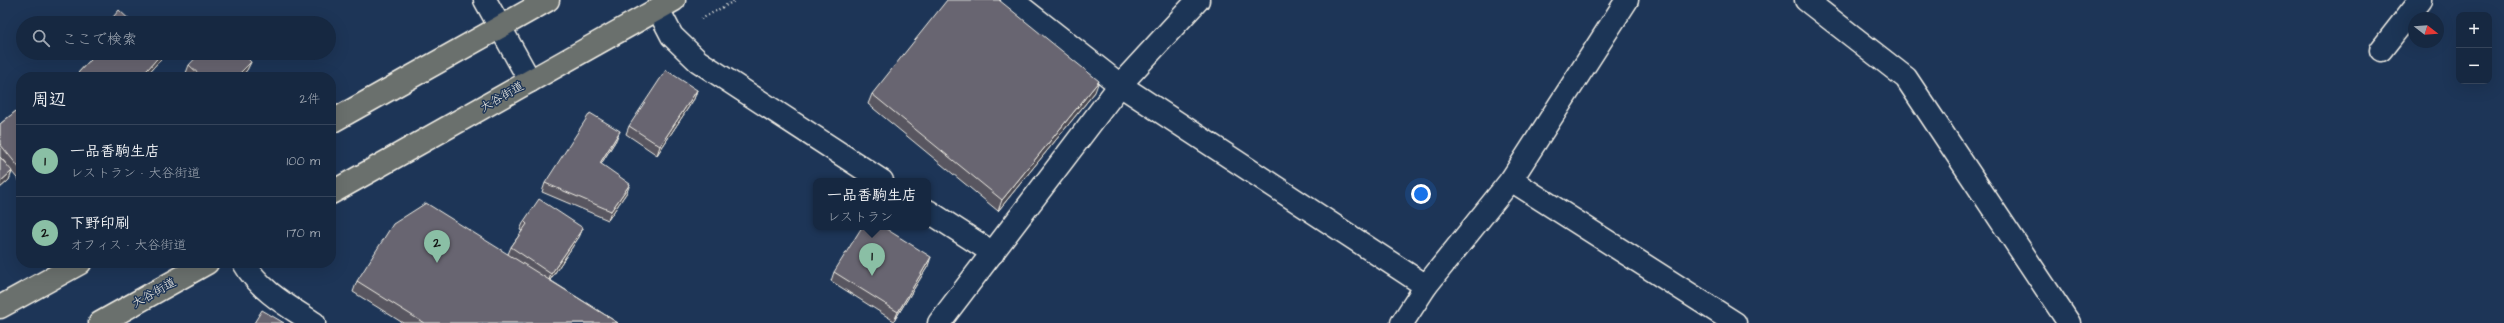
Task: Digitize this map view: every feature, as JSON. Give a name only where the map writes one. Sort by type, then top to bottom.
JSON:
[{"type":"main road","points":[[336,119],[548,0]]},
{"type":"main road","name":"大谷街道","points":[[336,190],[666,4]]},
{"type":"main road","points":[[0,307],[71,268]]},
{"type":"main road","name":"大谷街道","points":[[100,323],[198,268]]},
{"type":"street","points":[[485,0],[530,81]]},
{"type":"street","points":[[1012,0],[1120,85],[1426,286]]},
{"type":"street","points":[[939,323],[1120,85],[1198,0]]},
{"type":"street","points":[[1411,320],[1426,286],[1512,180],[1627,0]]},
{"type":"street","points":[[1806,0],[1906,78],[2069,323]]},
{"type":"street","points":[[2382,50],[2420,0]]},
{"type":"street","points":[[666,4],[672,36],[698,61],[877,178]]},
{"type":"street","points":[[1512,180],[1731,322]]},
{"type":"street","points":[[931,213],[993,253]]},
{"type":"street","points":[[247,268],[250,274],[272,296],[314,323]]},
{"type":"path","points":[[700,20],[736,0]]},
{"type":"building","points":[[947,0],[999,0],[1099,81],[1002,200],[872,94]]},
{"type":"building","points":[[119,10],[125,16],[114,16]]},
{"type":"building","points":[[90,60],[156,60],[145,72],[79,72]]},
{"type":"building","points":[[194,60],[249,60],[251,62],[241,72],[197,72],[189,65]]},
{"type":"building","points":[[666,70],[697,90],[660,146],[629,126]]},
{"type":"building","points":[[16,111],[16,164],[0,144],[0,124]]},
{"type":"building","points":[[590,113],[620,131],[600,163],[630,184],[611,211],[545,183]]},
{"type":"building","points":[[0,157],[12,171],[0,182]]},
{"type":"building","points":[[539,199],[583,228],[551,274],[511,247],[527,224],[524,221]]},
{"type":"building","points":[[426,203],[618,323],[424,323],[357,281],[393,224]]},
{"type":"building","points":[[860,230],[888,230],[931,257],[898,312],[834,272]]},
{"type":"building","points":[[262,310],[284,323],[254,323]]},
{"type":"place","name":"下野印刷","points":[[437,263]]},
{"type":"place","name":"一品香駒生店","points":[[872,276]]}]
